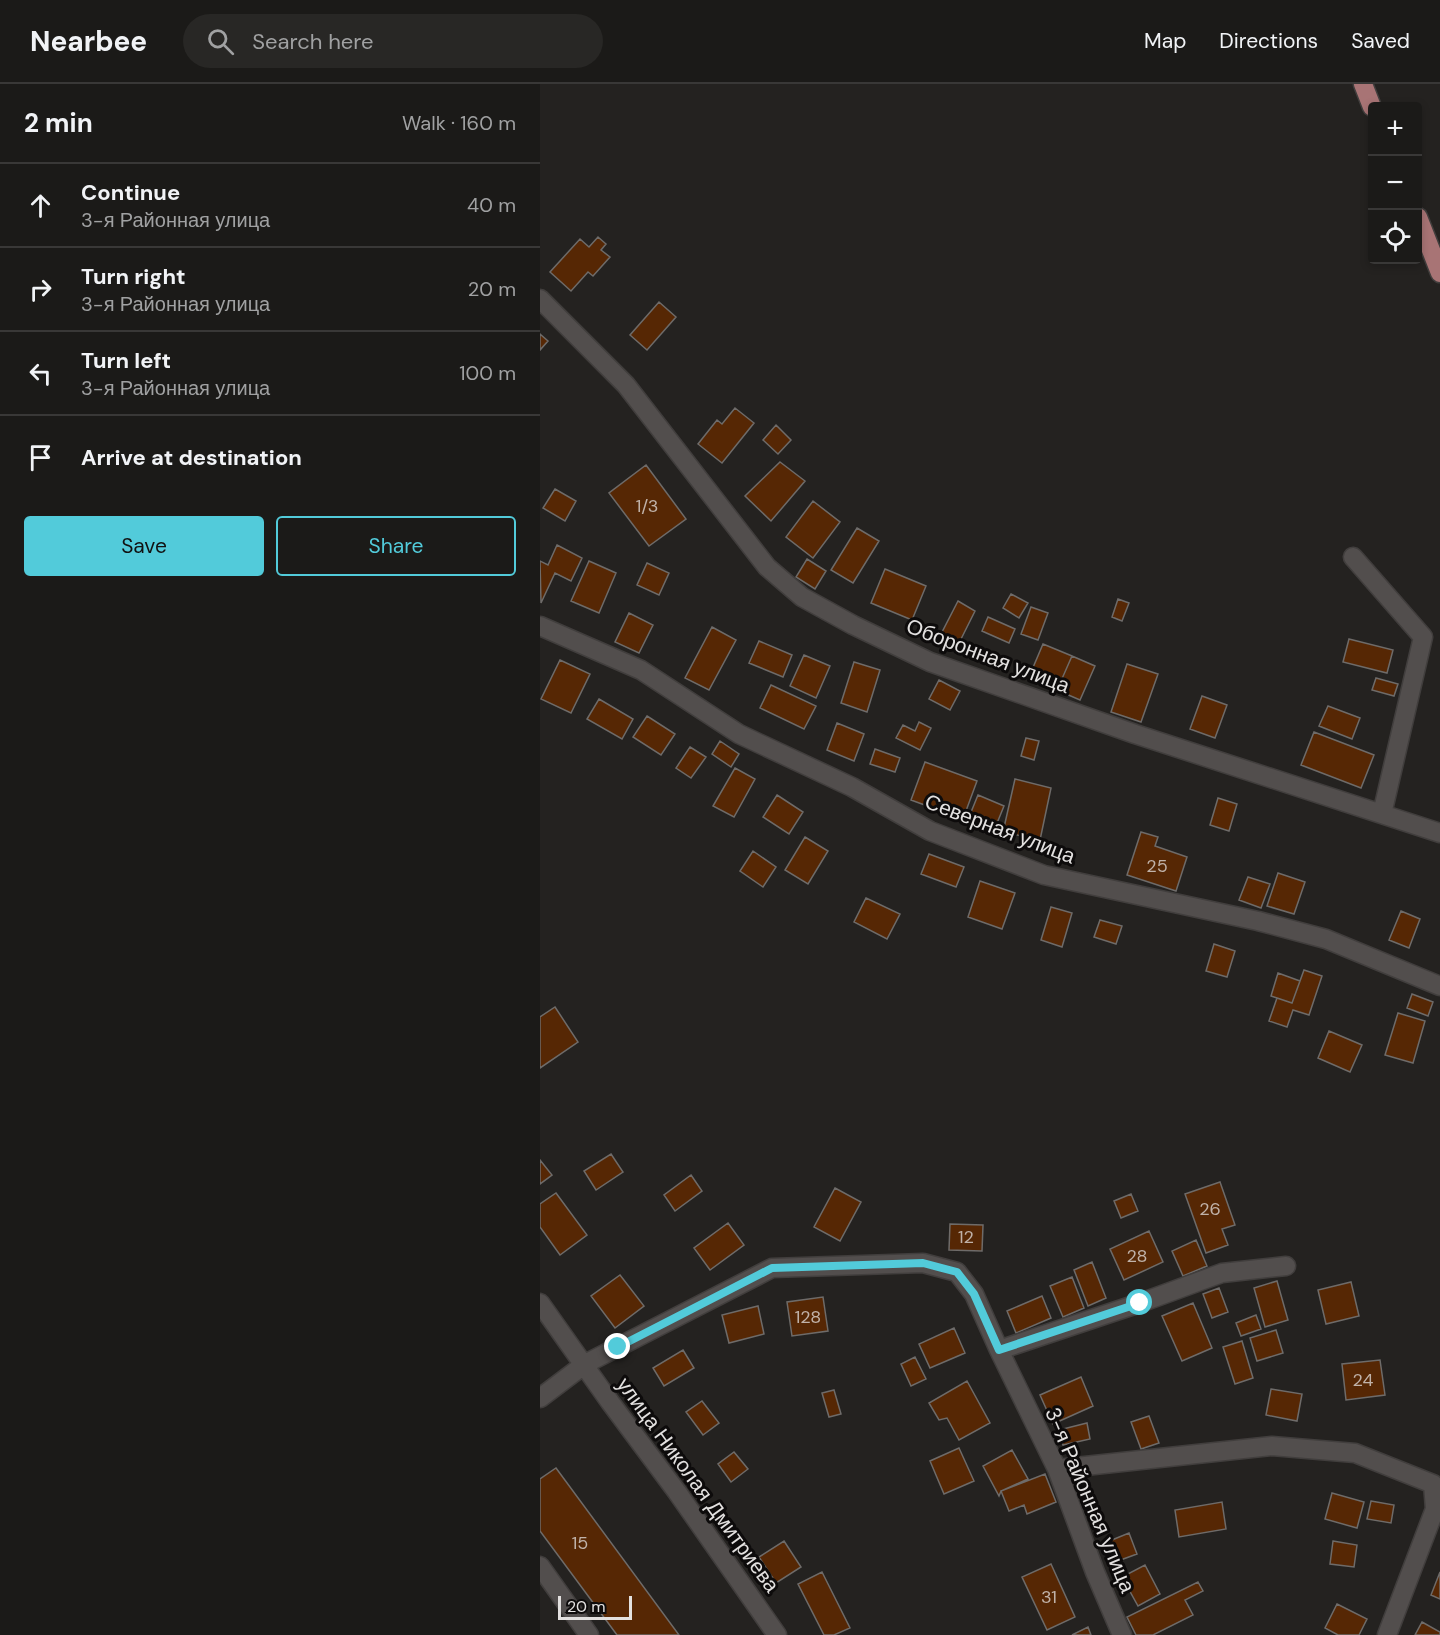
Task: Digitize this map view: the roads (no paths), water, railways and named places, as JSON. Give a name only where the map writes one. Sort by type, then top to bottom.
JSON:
[{"type":"main road","points":[[1363,84],[1370,102]]},
{"type":"main road","points":[[1422,227],[1440,273]]},
{"type":"street","name":"Оборонная улица","points":[[540,299],[626,385],[768,567],[802,597],[853,625],[930,662],[1135,734],[1440,833]]},
{"type":"street","points":[[1353,556],[1424,637],[1382,814]]},
{"type":"street","name":"Северная улица","points":[[540,626],[641,670],[739,734],[852,787],[930,831],[1044,875],[1258,921],[1326,939],[1440,987]]},
{"type":"street","name":"3-я Районная улица","points":[[540,1398],[585,1364],[772,1268],[923,1263],[957,1272],[974,1294],[1058,1469],[1095,1572],[1122,1635]]},
{"type":"street","points":[[999,1350],[1222,1273],[1286,1266]]},
{"type":"street","name":"улица Николая Дмитриева","points":[[540,1303],[777,1635]]},
{"type":"street","points":[[1058,1469],[1272,1446],[1355,1453],[1433,1484],[1438,1509],[1387,1635]]},
{"type":"street","points":[[540,1566],[589,1635]]}]
